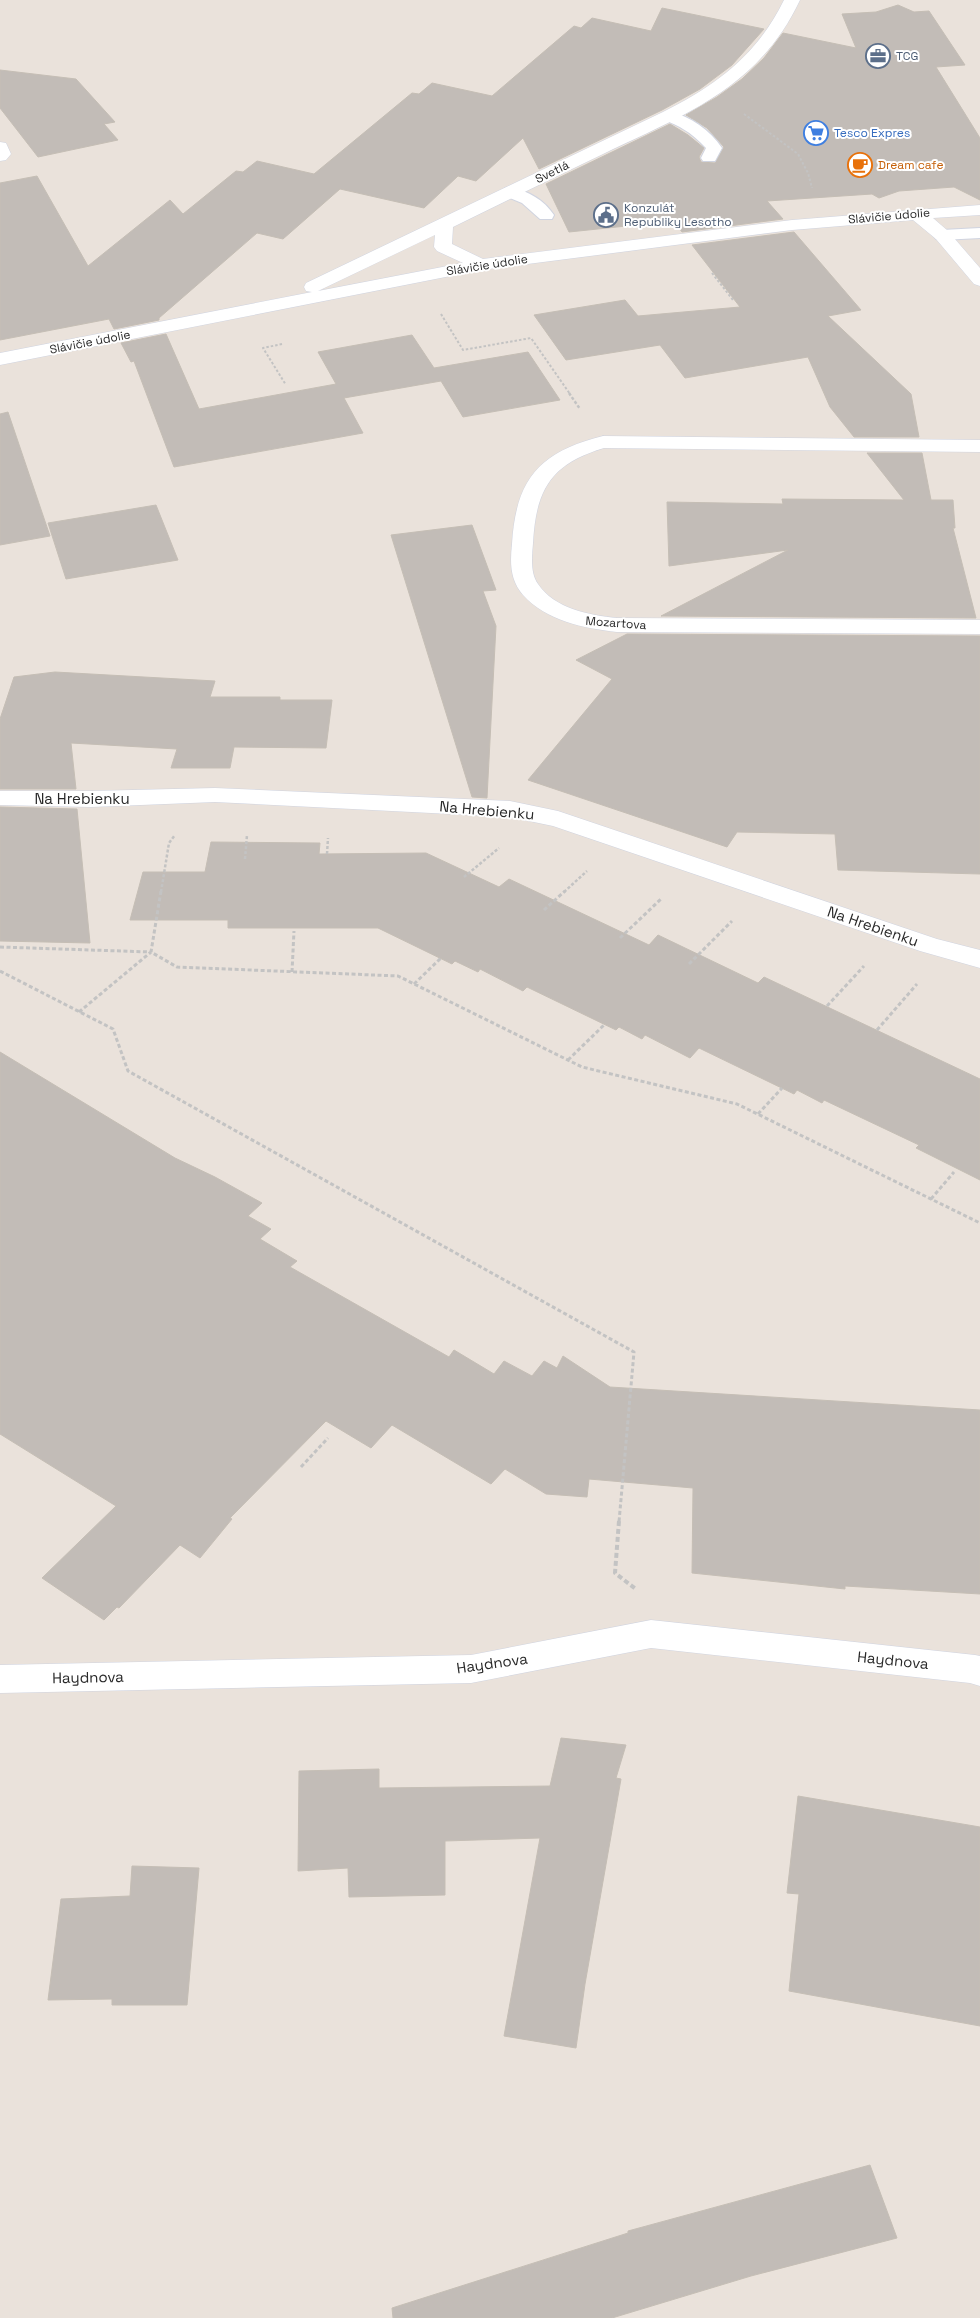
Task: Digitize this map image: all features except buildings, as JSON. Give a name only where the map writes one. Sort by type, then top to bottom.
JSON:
[{"type":"street","name":"Svetlá","points":[[278,303],[669,116],[712,92],[750,63],[778,27],[792,0]]},
{"type":"street","points":[[0,147],[2,154],[0,156]]},
{"type":"street","name":"Slávičie údolie","points":[[0,359],[192,322],[278,303],[480,265],[686,238],[857,219],[980,210]]},
{"type":"street","points":[[917,214],[942,235],[980,280]]},
{"type":"street","points":[[444,225],[443,247],[480,265]]},
{"type":"street","name":"Mozartova","points":[[980,446],[603,442],[564,456],[535,482],[525,512],[522,552],[522,572],[530,589],[554,609],[588,622],[617,625],[980,627]]},
{"type":"street","name":"Na Hrebienku","points":[[0,798],[91,799],[215,795],[510,809],[549,817],[929,945],[980,959]]},
{"type":"street","name":"Haydnova","points":[[0,1679],[471,1669],[652,1634],[976,1669],[980,1672]]},
{"type":"lane","points":[[669,116],[686,122],[705,136],[714,148],[714,154],[708,158]]},
{"type":"lane","points":[[511,192],[528,199],[546,216]]},
{"type":"lane","points":[[942,235],[980,233]]},
{"type":"path","points":[[712,92],[773,134],[798,154],[808,173],[814,195],[833,211],[857,219]]},
{"type":"path","points":[[710,271],[734,300]]},
{"type":"path","points":[[441,314],[463,350],[531,338],[568,394]]},
{"type":"path","points":[[282,344],[263,348],[286,385]]},
{"type":"path","points":[[79,1012],[152,952],[169,843],[176,833]]},
{"type":"path","points":[[245,859],[248,833]]},
{"type":"path","points":[[464,877],[504,844]]},
{"type":"path","points":[[544,910],[590,869]]},
{"type":"path","points":[[620,938],[662,898]]},
{"type":"path","points":[[689,964],[732,921]]},
{"type":"path","points":[[292,972],[294,932]]},
{"type":"path","points":[[0,947],[152,952],[177,967],[398,976],[582,1067],[737,1104],[980,1223]]},
{"type":"path","points":[[414,984],[441,958]]},
{"type":"path","points":[[827,1006],[864,965]]},
{"type":"path","points":[[0,972],[112,1029],[128,1071],[634,1352],[615,1573],[638,1590]]},
{"type":"path","points":[[878,1030],[918,983]]},
{"type":"path","points":[[568,1060],[604,1024]]},
{"type":"path","points":[[758,1114],[782,1088]]},
{"type":"path","points":[[931,1199],[954,1172]]},
{"type":"path","points":[[300,1467],[328,1438]]},
{"type":"place","name":"TCG","points":[[878,56]]},
{"type":"place","name":"Tesco Expres","points":[[816,133]]},
{"type":"place","name":"Dream cafe","points":[[860,165]]},
{"type":"place","name":"Konzulát Republiky Lesotho","points":[[606,215]]}]
